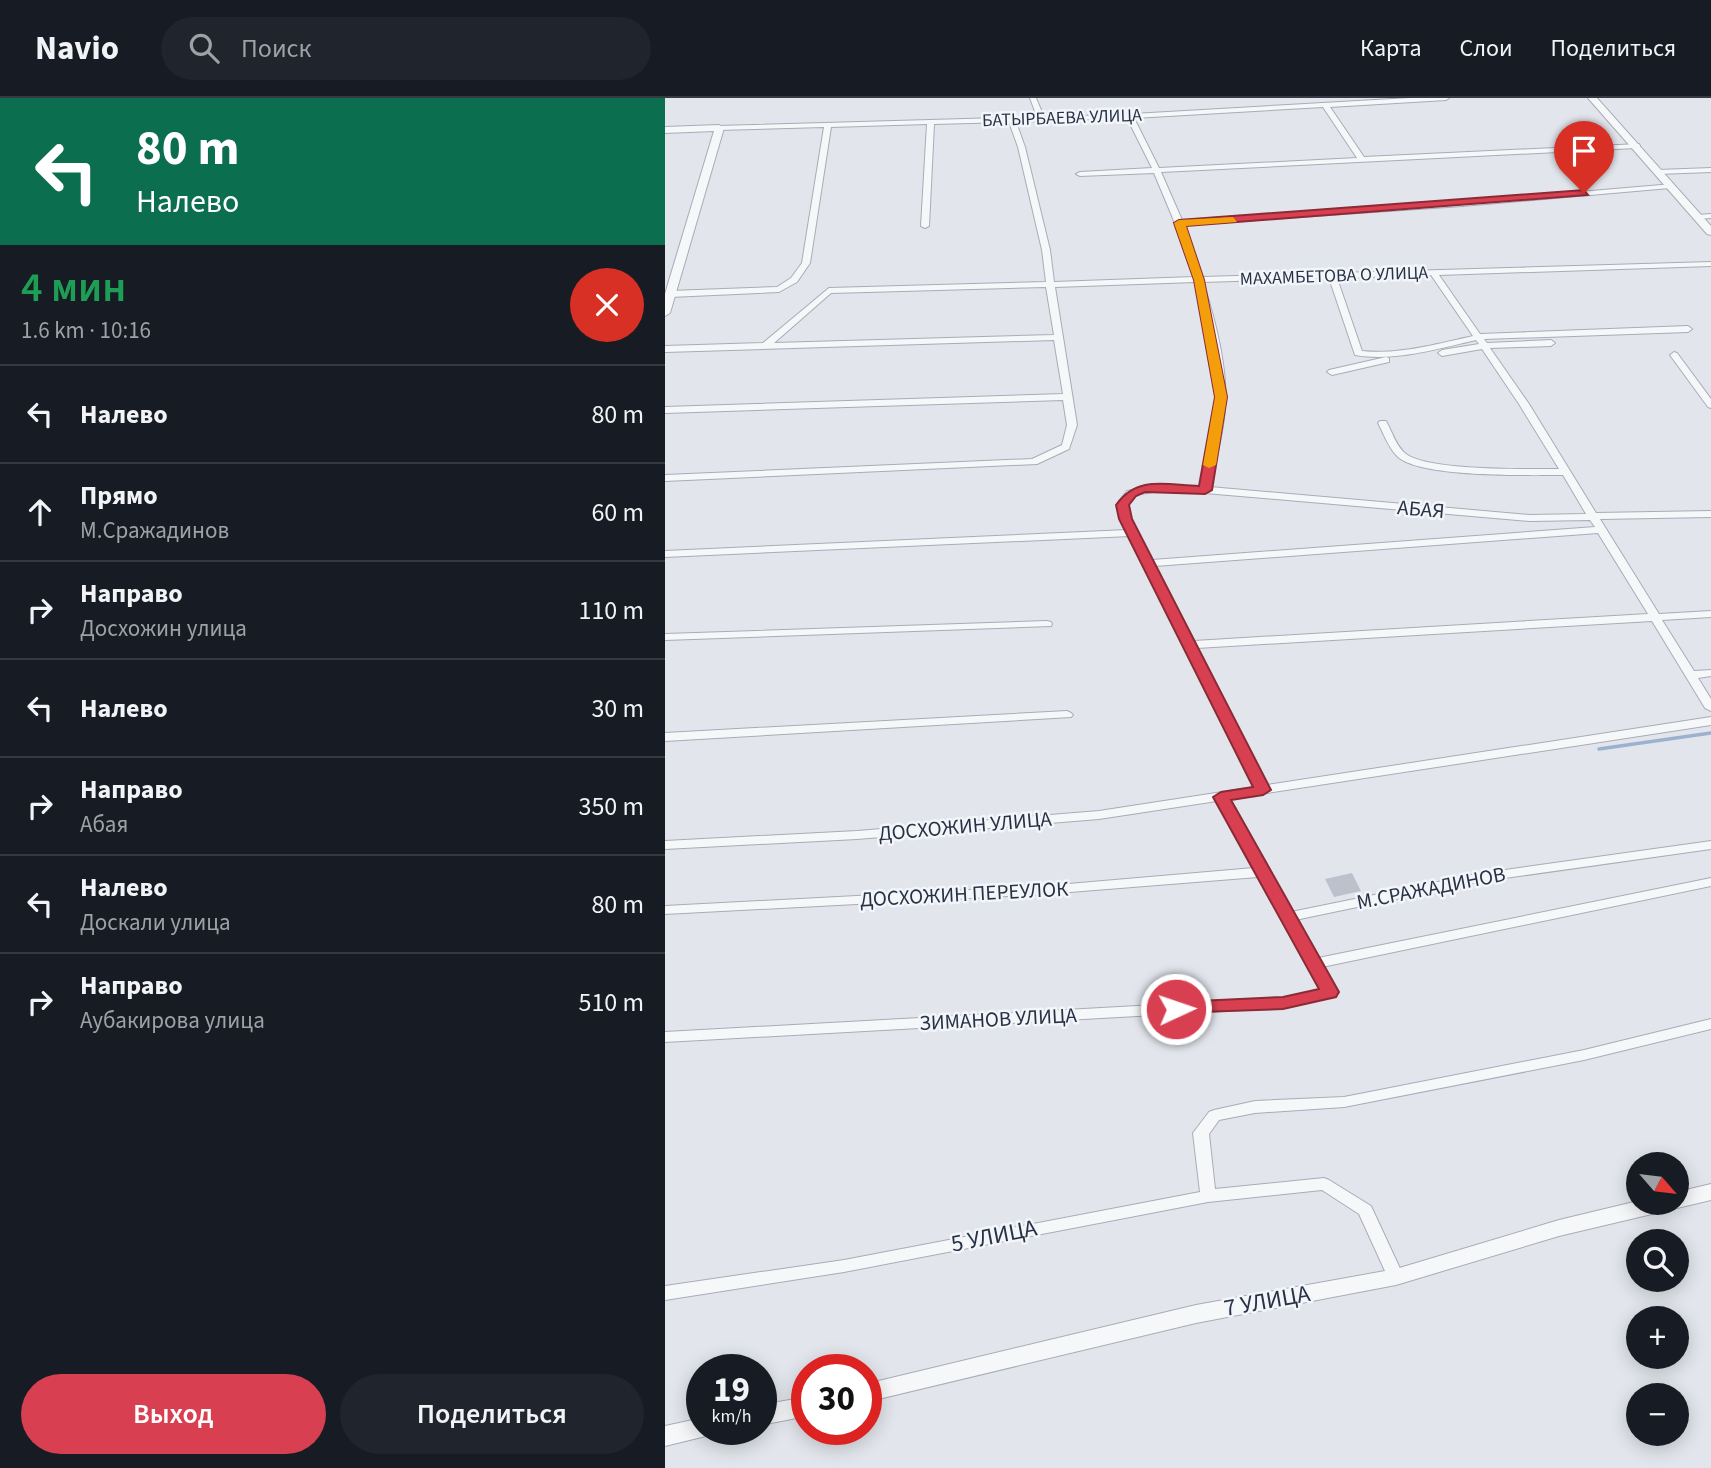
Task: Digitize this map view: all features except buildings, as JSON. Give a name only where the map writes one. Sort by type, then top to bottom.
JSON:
[{"type":"street","points":[[1033,98],[1042,120]]},
{"type":"street","name":"БАТЫРБАЕВА УЛИЦА","points":[[719,128],[1042,120],[1446,98]]},
{"type":"street","points":[[1592,98],[1711,232]]},
{"type":"street","points":[[1328,103],[1361,158]]},
{"type":"street","points":[[1129,116],[1158,169],[1199,280],[1221,397],[1205,490]]},
{"type":"street","points":[[665,478],[1034,462],[1066,447],[1072,425],[1050,284],[1050,261],[1031,198],[1018,132],[1012,121]]},
{"type":"street","points":[[925,226],[931,123]]},
{"type":"street","points":[[670,294],[779,289],[794,280],[806,264],[828,125]]},
{"type":"street","points":[[665,130],[719,128],[665,313]]},
{"type":"street","points":[[1080,174],[1636,146]]},
{"type":"street","points":[[1658,172],[1711,170]]},
{"type":"street","points":[[1179,223],[1462,204],[1670,186]]},
{"type":"street","points":[[1698,217],[1711,216]]},
{"type":"street","name":"МАХАМБЕТОВА О УЛИЦА","points":[[766,345],[829,291],[1711,264]]},
{"type":"street","points":[[1434,273],[1565,472],[1711,708]]},
{"type":"street","points":[[1332,276],[1358,353],[1377,355],[1481,341],[1688,329]]},
{"type":"street","points":[[665,349],[1058,337]]},
{"type":"street","points":[[1332,372],[1481,341],[1551,344]]},
{"type":"street","points":[[1674,355],[1711,405]]},
{"type":"street","points":[[665,410],[1068,397]]},
{"type":"street","points":[[1383,423],[1402,457],[1416,465],[1507,472],[1565,472]]},
{"type":"street","name":"АБАЯ","points":[[1133,533],[1122,505],[1131,493],[1159,488],[1529,518],[1711,514]]},
{"type":"street","points":[[1148,563],[1601,530]]},
{"type":"street","points":[[665,554],[1133,533],[1263,790]]},
{"type":"street","points":[[1189,645],[1711,614]]},
{"type":"street","points":[[665,637],[1047,624]]},
{"type":"street","points":[[1691,675],[1711,673]]},
{"type":"street","points":[[665,737],[1067,715]]},
{"type":"street","name":"ДОСХОЖИН УЛИЦА","points":[[665,845],[856,835],[1099,815],[1711,721]]},
{"type":"street","points":[[1221,797],[1313,964],[1711,881]]},
{"type":"street","name":"М.СРАЖАДИНОВ","points":[[1287,917],[1477,878],[1579,861],[1711,845]]},
{"type":"street","name":"ДОСХОЖИН ПЕРЕУЛОК","points":[[665,910],[1045,890],[1262,872]]},
{"type":"street","name":"ЗИМАНОВ УЛИЦА","points":[[665,1037],[1283,1003],[1330,992],[1313,964]]},
{"type":"street","points":[[1208,1196],[1201,1133],[1214,1116],[1255,1107],[1344,1102],[1584,1055],[1711,1024]]},
{"type":"street","points":[[1324,1184],[1365,1210],[1396,1277]]},
{"type":"street","name":"5 УЛИЦА","points":[[665,1293],[844,1266],[1208,1196],[1324,1184]]},
{"type":"street","points":[[1689,1197],[1711,1192]]},
{"type":"street","name":"7 УЛИЦА","points":[[882,1389],[1196,1314],[1396,1277],[1559,1228],[1626,1212]]},
{"type":"street","points":[[665,1436],[686,1431]]},
{"type":"waterway","points":[[1599,749],[1711,733]]},
{"type":"slow traffic","points":[[1209,465],[1221,397],[1199,280],[1179,223],[1233,220]]},
{"type":"route","points":[[1176,1009],[1283,1003],[1330,992],[1221,797],[1263,790],[1126,519],[1122,505],[1131,493],[1144,489],[1205,490],[1221,397],[1199,280],[1179,223],[1584,193]]}]
